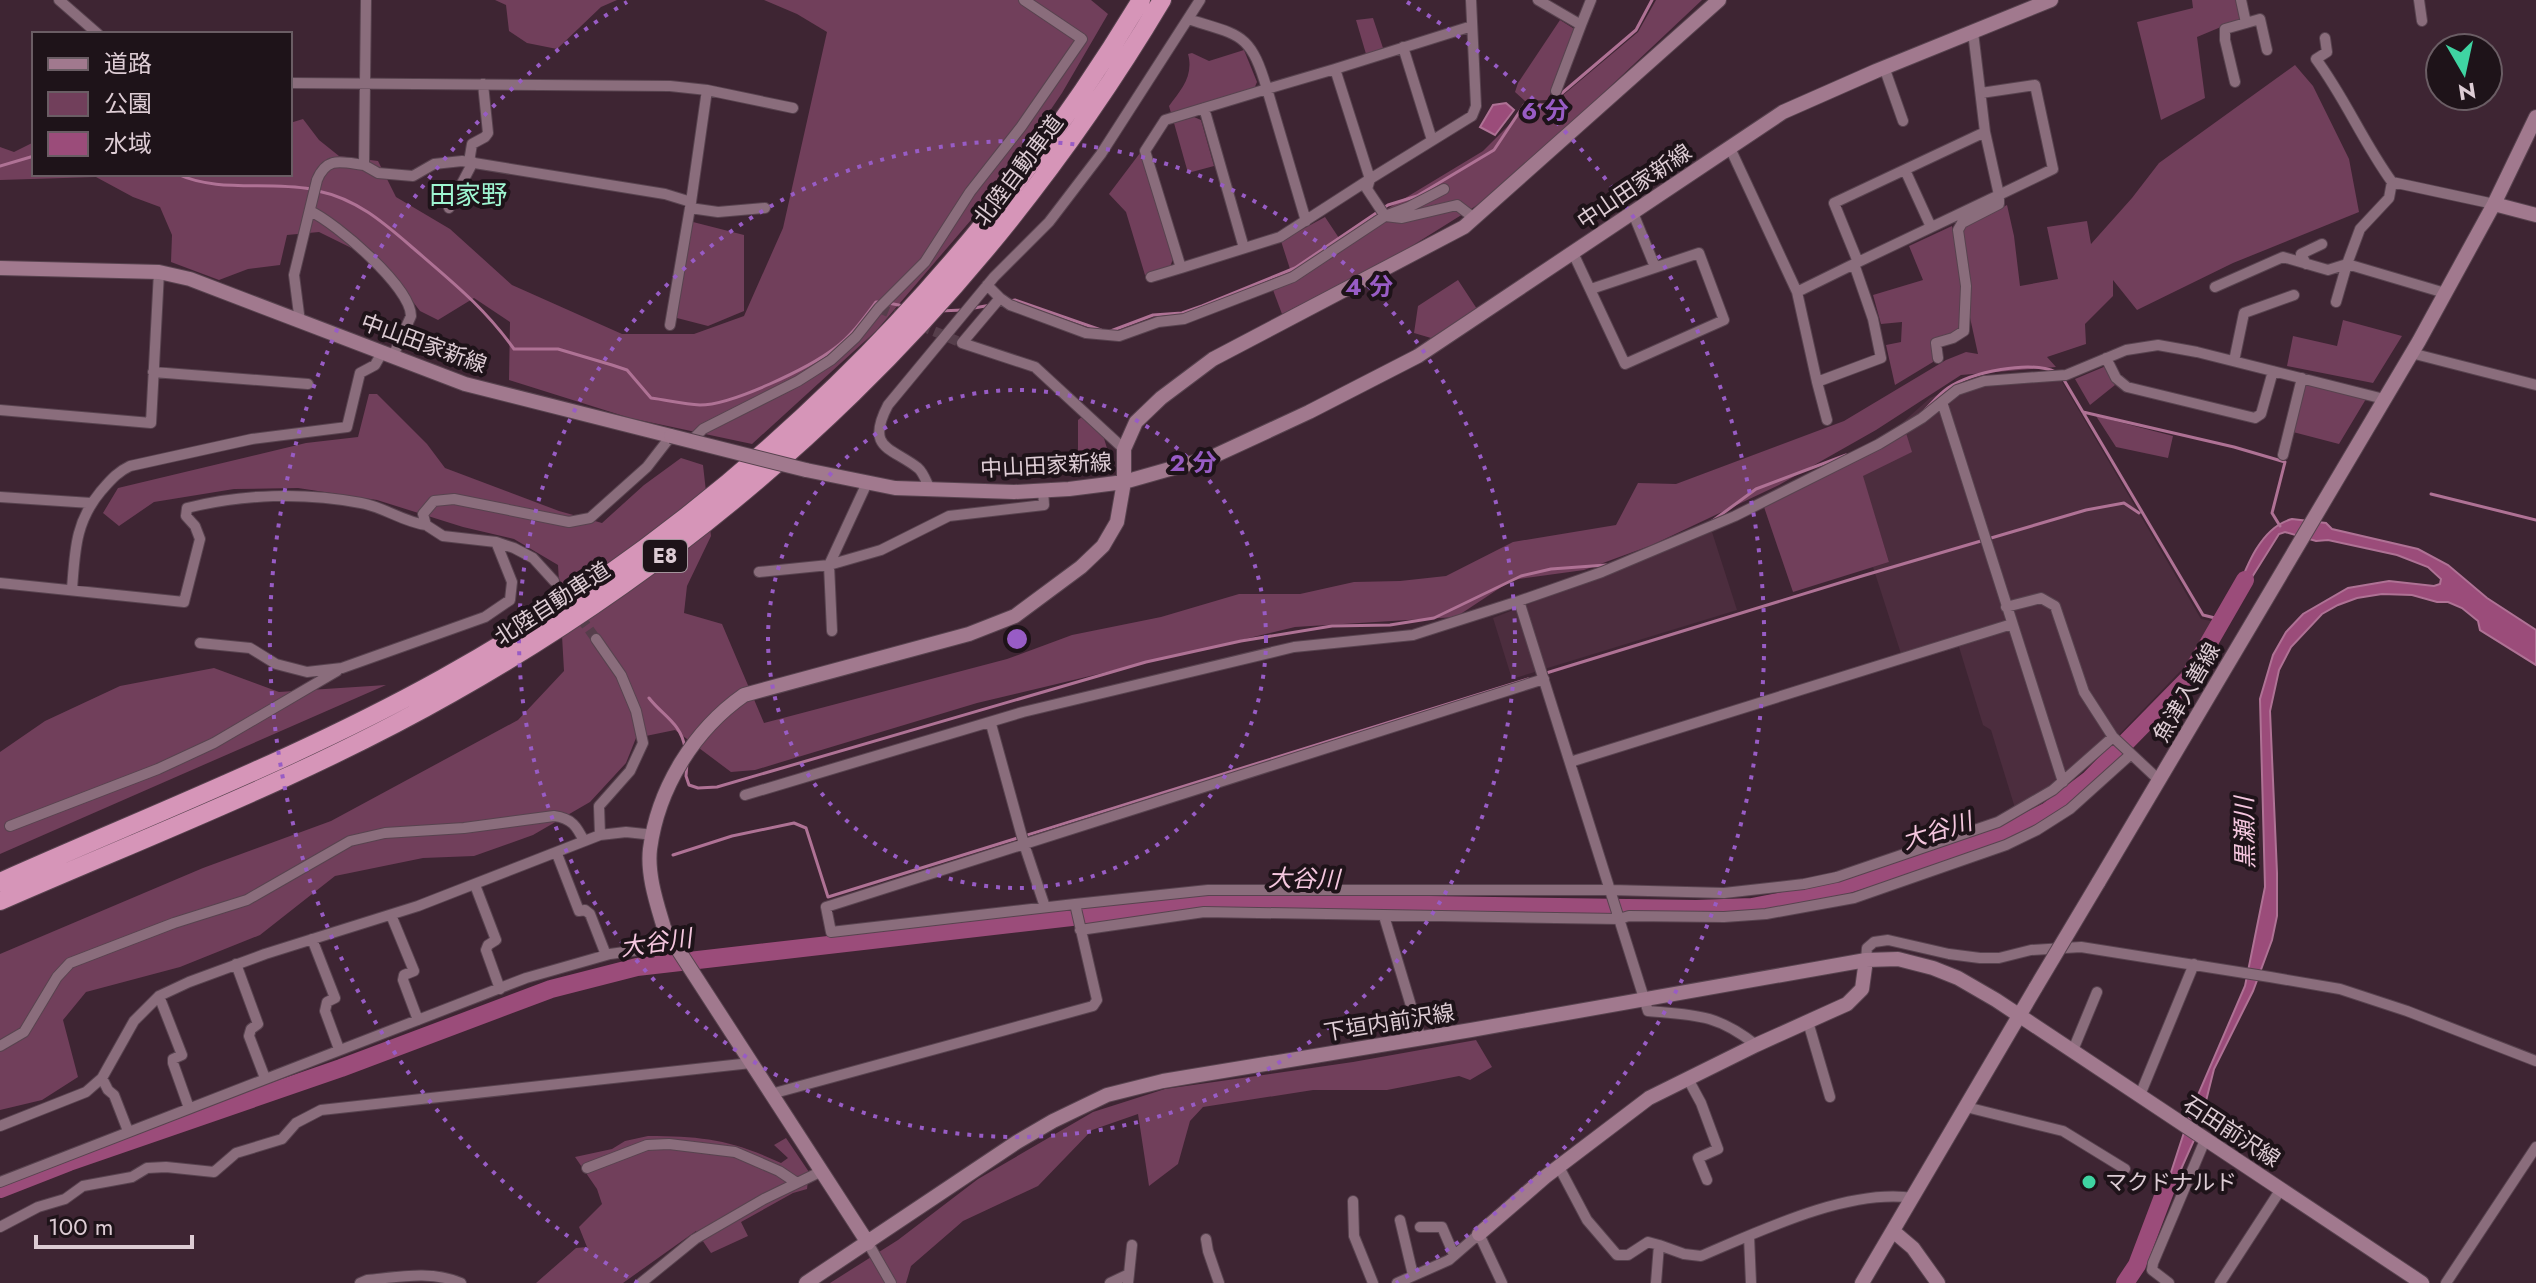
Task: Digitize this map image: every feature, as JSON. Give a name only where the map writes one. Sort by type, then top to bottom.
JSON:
[{"type":"highway","name":"北陸自動車道","points":[[0,882],[297,751],[442,679],[574,598],[692,513],[806,414],[911,311],[1015,187],[1062,123],[1141,0]]},
{"type":"highway","name":"北陸自動車道","points":[[0,901],[292,773],[449,695],[585,613],[705,526],[765,476],[872,376],[976,264],[1077,133],[1162,0]]},
{"type":"main road","points":[[868,1243],[664,928],[654,897],[650,851],[661,805],[679,763],[721,711],[744,695],[969,634],[1015,616],[1081,567],[1103,546],[1117,522],[1124,482],[1124,449],[1136,422],[1161,398],[1213,359],[1464,227],[1719,0]]},
{"type":"main road","name":"中山田家新線","points":[[0,268],[159,272],[190,279],[465,384],[867,483],[931,491],[1043,490],[1124,482],[1212,457],[1418,356],[1783,112],[1884,67],[2051,0]]},
{"type":"main road","name":"魚津入善線","points":[[1862,1283],[2411,353],[2494,204],[2536,117]]},
{"type":"main road","points":[[2494,204],[2536,215]]},
{"type":"main road","name":"下垣内前沢線","points":[[806,1283],[1053,1121],[1107,1095],[1163,1081],[1866,960],[1898,959],[1933,968],[1958,978],[2019,1014]]},
{"type":"main road","points":[[1479,1234],[1649,1098],[1847,1004],[1862,989],[1866,960]]},
{"type":"main road","name":"石田前沢線","points":[[2019,1014],[2422,1283]]},
{"type":"main road","points":[[1893,1231],[1913,1248],[1938,1283]]},
{"type":"street","points":[[59,0],[96,32]]},
{"type":"street","points":[[364,165],[366,0]]},
{"type":"street","points":[[691,441],[703,429],[798,381],[831,360],[925,262],[970,192],[1021,127],[1082,39],[1024,0]]},
{"type":"street","points":[[931,491],[920,469],[885,448],[879,421],[888,405],[987,285],[1049,222],[1101,154],[1200,0]]},
{"type":"street","points":[[1151,277],[1280,237],[1472,116],[1476,106],[1471,0]]},
{"type":"street","points":[[1538,0],[1581,25]]},
{"type":"street","points":[[1556,91],[1591,0]]},
{"type":"street","points":[[2241,0],[2246,23]]},
{"type":"street","points":[[2419,0],[2422,21]]},
{"type":"street","points":[[1188,19],[1235,34],[1248,44],[1258,58],[1306,221]]},
{"type":"street","points":[[2235,82],[2225,29],[2260,19],[2267,50]]},
{"type":"street","points":[[1181,268],[1145,151],[1165,120],[1472,26]]},
{"type":"street","points":[[1938,358],[1936,343],[1964,331],[1966,286],[1958,230],[1962,223],[1999,204],[1985,132],[1973,32]]},
{"type":"street","points":[[2325,38],[2327,52],[2316,59],[2339,89],[2361,135],[2392,182],[2389,198],[2360,229],[2336,302]]},
{"type":"street","points":[[1403,47],[1432,140]]},
{"type":"street","points":[[1884,67],[1903,121]]},
{"type":"street","points":[[1335,69],[1370,179],[1367,189],[1385,216],[1402,218],[1457,205],[1474,218]]},
{"type":"street","points":[[292,83],[670,86],[707,90],[793,108]]},
{"type":"street","points":[[449,208],[471,162],[472,144],[488,133],[483,84]]},
{"type":"street","points":[[1797,292],[2053,169],[2035,85],[1981,93]]},
{"type":"street","points":[[670,325],[707,90]]},
{"type":"street","points":[[1204,108],[1244,248]]},
{"type":"street","points":[[1817,382],[1881,358],[1873,319],[1834,203],[1985,132]]},
{"type":"street","points":[[1730,148],[1797,292],[1827,420]]},
{"type":"street","points":[[300,322],[294,275],[322,168],[334,162],[364,165],[378,173],[413,176],[434,164],[471,162],[665,194],[718,212],[765,208]]},
{"type":"street","points":[[1905,170],[1931,227]]},
{"type":"street","points":[[2392,182],[2494,204]]},
{"type":"street","points":[[987,285],[1010,305],[1055,319],[1086,333],[1119,336],[1158,322],[1184,319],[1293,277],[1385,216],[1444,189]]},
{"type":"street","points":[[72,589],[79,527],[91,503],[118,472],[130,466],[252,439],[347,427],[360,373],[388,353],[411,316],[406,300],[361,246],[310,211]]},
{"type":"street","points":[[1633,213],[1655,267]]},
{"type":"street","points":[[2306,264],[2301,254],[2322,244]]},
{"type":"street","points":[[1573,253],[1625,364],[1724,320],[1699,253],[1591,289]]},
{"type":"street","points":[[2215,287],[2283,257],[2328,270],[2347,264],[2445,293]]},
{"type":"street","points":[[0,410],[151,423],[159,272]]},
{"type":"street","points":[[2234,361],[2244,313],[2294,295]]},
{"type":"street","points":[[1000,298],[962,343],[1035,367],[1124,449]]},
{"type":"street","points":[[745,795],[1038,709],[1294,647],[1413,635],[1519,601],[1602,572],[1735,516],[1879,444],[1957,390],[1984,381],[2066,375],[2126,350],[2158,345],[2384,399]]},
{"type":"street","points":[[2411,353],[2536,385]]},
{"type":"street","points":[[2106,358],[2116,378],[2127,387],[2255,418],[2261,414],[2273,371]]},
{"type":"street","points":[[153,372],[308,384]]},
{"type":"street","points":[[2283,455],[2302,378]]},
{"type":"street","points":[[1942,402],[2063,782]]},
{"type":"street","points":[[426,525],[423,514],[434,501],[454,499],[569,522],[590,518],[647,467],[671,436]]},
{"type":"street","points":[[832,631],[829,565],[867,483]]},
{"type":"street","points":[[759,572],[829,565],[881,550],[949,516],[1044,505],[1043,490]]},
{"type":"street","points":[[0,583],[184,602],[200,539],[195,526],[186,516],[187,508],[220,500],[290,496],[360,503],[386,510],[411,523],[426,525],[443,536],[496,542],[533,558],[554,581]]},
{"type":"street","points":[[0,497],[91,503]]},
{"type":"street","points":[[10,826],[158,769],[214,743],[342,668],[485,617],[510,600],[512,582],[496,542]]},
{"type":"street","points":[[2006,607],[2041,598],[2055,606],[2078,679],[2113,737],[2160,781]]},
{"type":"street","points":[[1519,601],[1648,1011],[1705,1016],[1734,1027],[1756,1045]]},
{"type":"street","points":[[1570,762],[2012,624]]},
{"type":"street","points":[[596,639],[621,675],[636,711],[643,743],[630,771],[599,806],[600,835]]},
{"type":"street","points":[[200,643],[250,648],[276,664],[307,672],[342,668]]},
{"type":"street","points":[[1544,679],[826,907],[831,932],[1208,890],[1735,893],[1804,884],[1837,877],[1998,822],[2063,782],[2113,737]]},
{"type":"street","points":[[991,724],[1045,907]]},
{"type":"street","points":[[1080,930],[1204,912],[1384,916],[1724,917],[1766,914],[1854,898],[1982,854],[2037,830],[2070,809],[2130,755]]},
{"type":"street","points":[[0,1046],[24,1032],[57,977],[70,963],[174,923],[247,900],[350,841],[385,833],[464,828],[554,816],[565,817],[576,825],[584,841]]},
{"type":"street","points":[[0,1126],[86,1092],[102,1078],[134,1021],[159,996],[236,964],[475,885],[600,835],[626,832],[654,835]]},
{"type":"street","points":[[557,854],[579,911],[585,910],[590,914],[606,955]]},
{"type":"street","points":[[475,885],[496,940],[486,950],[500,989]]},
{"type":"street","points":[[771,1094],[1093,1006],[1097,1000],[1075,904]]},
{"type":"street","points":[[391,915],[414,971],[404,975],[403,980],[418,1020]]},
{"type":"street","points":[[1384,916],[1421,1039]]},
{"type":"street","points":[[312,939],[335,998],[327,1002],[325,1011],[339,1049]]},
{"type":"street","points":[[1866,960],[1867,948],[1874,942],[1888,940],[1980,958],[1999,958],[2031,950],[2081,947],[2194,964],[2340,989],[2407,1011],[2536,1061]]},
{"type":"street","points":[[0,1182],[500,989],[606,955],[675,945]]},
{"type":"street","points":[[236,964],[258,1024],[251,1029],[249,1036],[265,1078]]},
{"type":"street","points":[[2140,1095],[2194,964]]},
{"type":"street","points":[[2073,1050],[2097,992]]},
{"type":"street","points":[[159,996],[182,1055],[173,1059],[173,1063],[189,1108]]},
{"type":"street","points":[[1808,1022],[1830,1097]]},
{"type":"street","points":[[0,1227],[38,1207],[65,1199],[83,1186],[132,1177],[147,1168],[214,1172],[236,1153],[282,1139],[296,1123],[321,1110],[751,1063]]},
{"type":"street","points":[[102,1078],[114,1095],[128,1131]]},
{"type":"street","points":[[1688,1079],[1701,1103],[1718,1149],[1698,1158],[1707,1180]]},
{"type":"street","points":[[1966,1107],[2063,1131],[2125,1169]]},
{"type":"street","points":[[2169,1283],[2152,1270],[2153,1263],[2205,1140]]},
{"type":"street","points":[[587,1168],[647,1145],[669,1144],[735,1152],[779,1171],[797,1183]]},
{"type":"street","points":[[2446,1283],[2536,1147]]},
{"type":"street","points":[[1559,1167],[1587,1220],[1617,1255],[1628,1255],[1648,1242],[1684,1254],[1701,1256],[1847,1201],[1900,1196],[1913,1198]]},
{"type":"street","points":[[641,1283],[695,1239],[822,1171]]},
{"type":"street","points":[[2220,1283],[2281,1189]]},
{"type":"street","points":[[1353,1201],[1354,1236],[1373,1283]]},
{"type":"street","points":[[1400,1220],[1405,1280],[1449,1260],[1479,1234],[1502,1283]]},
{"type":"street","points":[[1420,1227],[1442,1227],[1454,1255]]},
{"type":"street","points":[[1749,1236],[1751,1283]]},
{"type":"street","points":[[1206,1239],[1219,1283]]},
{"type":"street","points":[[868,1243],[891,1283]]},
{"type":"street","points":[[1110,1283],[1128,1278],[1132,1245]]},
{"type":"street","points":[[1656,1283],[1659,1245]]},
{"type":"street","points":[[360,1283],[418,1275],[445,1276],[461,1283]]},
{"type":"shaded area","points":[[2061,380],[2201,619],[2216,622],[2194,657],[2110,744],[2050,789],[2015,808],[1991,730],[1983,725],[1959,647],[1904,663],[1873,567],[1889,562],[1862,475],[1911,452],[1902,423],[1930,398],[1966,382]]},
{"type":"shaded area","points":[[1712,532],[1737,610],[1512,679],[1493,618]]},
{"type":"green space","points":[[495,0],[617,0],[601,7],[557,49],[527,43],[509,31],[506,5]]},
{"type":"green space","points":[[764,0],[1091,0],[1108,14],[1062,93],[995,192],[876,331],[752,444],[630,418],[509,380],[510,322],[474,298],[438,320],[420,311],[384,264],[319,232],[287,235],[280,265],[248,269],[219,280],[171,262],[172,235],[160,207],[133,197],[96,177],[0,180],[0,147],[14,152],[32,143],[32,176],[292,176],[292,122],[303,119],[319,140],[339,156],[378,161],[396,197],[450,229],[512,285],[622,334],[694,334],[744,316],[783,228],[827,32],[797,14]]},
{"type":"green space","points":[[1656,0],[1702,0],[1581,114],[1479,204],[1391,259],[1282,314],[1270,282],[1290,269],[1281,241],[1325,217],[1339,238],[1483,151],[1525,109],[1549,107],[1638,32]]},
{"type":"green space","points":[[2192,0],[2236,0],[2240,19],[2197,37],[2205,98],[2161,120],[2137,22],[2193,8]]},
{"type":"green space","points":[[1373,18],[1383,48],[1366,54],[1356,20]]},
{"type":"green space","points":[[1560,20],[1576,30],[1548,100],[1525,101],[1515,92],[1518,83]]},
{"type":"green space","points":[[1244,50],[1257,82],[1254,89],[1171,113],[1169,106],[1188,76],[1188,54],[1209,61]]},
{"type":"green space","points":[[2295,65],[2313,86],[2349,159],[2359,212],[2233,263],[2137,310],[2113,280],[2113,296],[2085,324],[2086,344],[2047,357],[2056,367],[1961,375],[1876,430],[1779,485],[1652,545],[1584,570],[1512,580],[1456,617],[1295,627],[977,703],[755,770],[731,772],[675,730],[636,738],[626,763],[590,802],[533,835],[474,856],[423,858],[335,876],[260,935],[180,967],[86,992],[63,1020],[78,1077],[42,1100],[0,1110],[0,954],[203,868],[331,821],[518,720],[564,671],[558,565],[514,539],[463,527],[377,500],[298,488],[234,489],[154,502],[119,526],[103,513],[118,488],[306,443],[358,437],[369,394],[377,394],[427,444],[445,468],[559,511],[602,523],[644,485],[681,458],[703,465],[711,536],[687,586],[684,613],[722,624],[764,723],[1007,659],[1072,635],[1161,617],[1239,594],[1300,594],[1354,582],[1446,576],[1513,542],[1616,525],[1638,483],[1676,484],[1844,421],[1946,360],[1966,352],[1978,354],[1969,313],[1964,227],[2007,205],[2020,286],[2058,279],[2047,227],[2087,221],[2091,244],[2159,163]]},
{"type":"green space","points":[[1194,117],[1201,120],[1214,166],[1188,173],[1174,123]]},
{"type":"green space","points":[[1140,153],[1173,259],[1170,267],[1145,275],[1126,212],[1109,194]]},
{"type":"green space","points":[[693,222],[744,235],[744,311],[708,326],[677,318],[676,312]]},
{"type":"green space","points":[[1952,226],[1961,283],[1960,330],[1931,341],[1933,362],[1895,385],[1886,345],[1901,342],[1902,322],[1881,324],[1873,295],[1923,280],[1909,246]]},
{"type":"green space","points":[[1458,280],[1477,309],[1431,338],[1414,333],[1418,306]]},
{"type":"green space","points":[[2343,320],[2402,336],[2373,383],[2287,366],[2293,336],[2337,346]]},
{"type":"green space","points":[[2106,366],[2115,385],[2090,405],[2075,379]]},
{"type":"green space","points":[[2305,384],[2366,399],[2339,444],[2293,432]]},
{"type":"green space","points":[[1084,415],[1103,435],[1112,465],[1078,476],[1078,420]]},
{"type":"green space","points":[[2096,416],[2173,436],[2168,458],[2116,447]]},
{"type":"green space","points":[[1906,433],[1912,452],[1863,476],[1889,562],[1793,592],[1764,507]]},
{"type":"green space","points":[[214,668],[279,692],[386,685],[0,854],[0,752],[45,721],[120,686]]},
{"type":"green space","points":[[1476,1040],[1492,1067],[1470,1080],[1459,1076],[1387,1090],[1313,1090],[1203,1107],[1190,1121],[1178,1164],[1149,1186],[1138,1114],[1092,1130],[1038,1186],[963,1221],[911,1266],[906,1283],[830,1283],[898,1240],[978,1179],[1093,1112],[1165,1089],[1353,1062]]},
{"type":"green space","points":[[648,1136],[716,1141],[781,1163],[788,1158],[774,1145],[786,1138],[809,1172],[807,1189],[793,1193],[741,1222],[748,1236],[711,1253],[696,1231],[623,1283],[536,1283],[576,1248],[587,1247],[579,1227],[602,1204],[597,1189],[575,1157],[612,1149],[625,1141]]},
{"type":"water","points":[[1506,103],[1514,110],[1495,135],[1480,127],[1493,105]]},
{"type":"water","points":[[2292,519],[2326,523],[2332,529],[2418,549],[2448,565],[2487,598],[2536,630],[2536,665],[2480,630],[2478,621],[2462,608],[2412,595],[2382,594],[2338,605],[2322,614],[2291,647],[2279,670],[2270,711],[2277,873],[2277,916],[2272,940],[2253,991],[2214,1069],[2199,1129],[2148,1243],[2191,1111],[2245,986],[2265,887],[2260,699],[2273,655],[2286,632],[2303,614],[2348,588],[2389,581],[2434,586],[2440,584],[2441,579],[2428,567],[2397,555],[2328,540],[2316,541],[2285,532],[2279,534],[2227,617],[2258,546],[2279,525]]},
{"type":"waterway","points":[[1108,332],[1153,315],[1182,313],[1295,268],[1388,205],[1417,196],[1494,150],[1524,105],[1548,105],[1636,30],[1652,0]]},
{"type":"waterway","points":[[0,166],[32,157]]},
{"type":"waterway","points":[[182,176],[226,185],[311,189]]},
{"type":"waterway","points":[[318,191],[358,206],[391,230],[466,295],[514,349],[558,349],[627,370],[651,398],[700,405],[731,399],[770,384],[835,348],[876,302],[880,302]]},
{"type":"waterway","points":[[1010,301],[1015,300],[1101,330]]},
{"type":"waterway","points":[[888,303],[904,306]]},
{"type":"waterway","points":[[974,308],[991,305]]},
{"type":"waterway","points":[[939,311],[963,310]]},
{"type":"waterway","points":[[1925,410],[1948,388],[1971,377],[2031,367],[2056,372]]},
{"type":"waterway","points":[[2064,380],[2203,615],[2223,620]]},
{"type":"waterway","points":[[2083,412],[2285,462],[2272,513],[2280,526]]},
{"type":"waterway","points":[[1711,522],[1756,489],[1846,455]]},
{"type":"waterway","points":[[2431,494],[2536,520]]},
{"type":"waterway","points":[[1543,674],[2086,510],[2124,503],[2139,513]]},
{"type":"waterway","points":[[687,763],[689,785],[717,787],[1146,662],[1241,641],[1332,626],[1390,625],[1434,618],[1521,576],[1551,569],[1606,565]]},
{"type":"waterway","name":"大谷川","points":[[0,1189],[341,1068],[551,989],[637,967],[1159,907],[1234,902],[1696,909],[1752,907],[1814,895],[1992,839],[2048,811],[2089,780],[2188,679],[2245,580]]},
{"type":"waterway","points":[[673,855],[732,836],[794,823],[806,828],[828,897],[1528,679]]},
{"type":"waterway","points":[[649,698],[676,726],[685,748]]},
{"type":"waterway","name":"黒瀬川","points":[[2125,1283],[2137,1265],[2167,1186]]},
{"type":"tunnel","points":[[879,308],[962,343]]},
{"type":"tunnel","points":[[554,581],[596,639]]},
{"type":"place","name":"マクドナルド","points":[[2089,1182]]},
{"type":"district","name":"田家野","points":[[468,195]]}]
